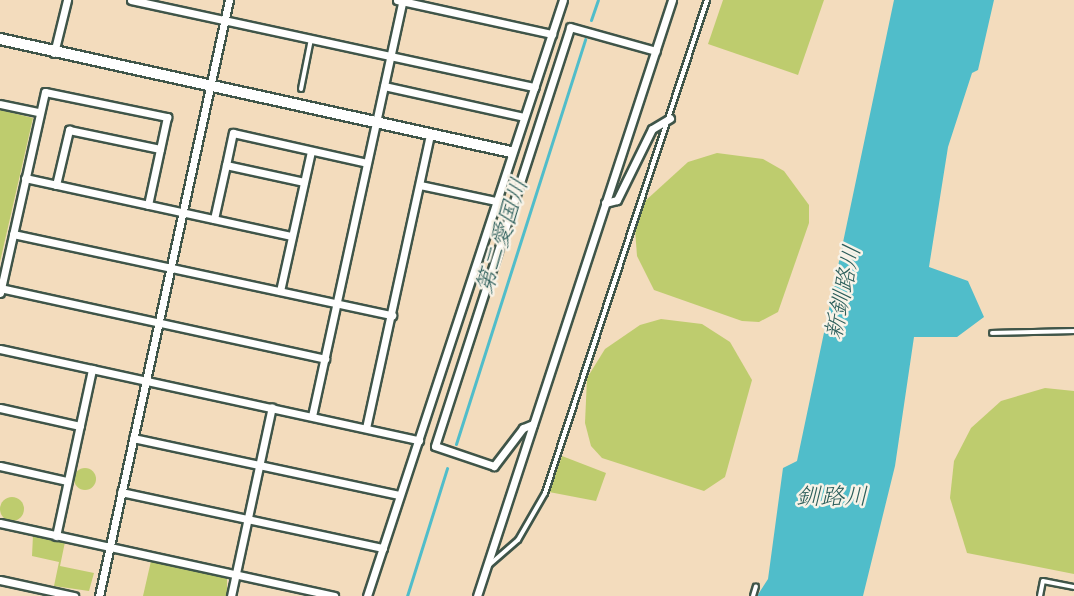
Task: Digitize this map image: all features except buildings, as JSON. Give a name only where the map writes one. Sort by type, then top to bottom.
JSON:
[{"type":"street","points":[[54,53],[67,0]]},
{"type":"street","points":[[131,0],[534,87]]},
{"type":"street","points":[[99,596],[229,0]]},
{"type":"street","points":[[312,416],[401,0],[552,34]]},
{"type":"street","points":[[367,596],[511,152],[563,0]]},
{"type":"street","points":[[477,596],[672,0]]},
{"type":"street","points":[[533,424],[523,428],[494,466],[435,446],[570,27],[656,51]]},
{"type":"street","points":[[0,39],[54,53],[511,152]]},
{"type":"street","points":[[384,86],[524,117]]},
{"type":"street","points":[[148,206],[167,117],[45,92],[0,290],[325,359]]},
{"type":"street","points":[[0,104],[39,112]]},
{"type":"street","points":[[605,203],[617,200],[652,129],[670,118]]},
{"type":"street","points":[[56,185],[69,130],[160,149]]},
{"type":"street","points":[[214,219],[233,133],[367,163]]},
{"type":"street","points":[[366,428],[430,135]]},
{"type":"street","points":[[280,291],[311,151]]},
{"type":"street","points":[[226,165],[304,182]]},
{"type":"street","points":[[25,178],[292,236]]},
{"type":"street","points":[[420,185],[496,201]]},
{"type":"street","points":[[13,234],[392,315]]},
{"type":"street","points":[[0,349],[419,440]]},
{"type":"street","points":[[56,536],[92,369]]},
{"type":"street","points":[[0,408],[80,426]]},
{"type":"street","points":[[231,596],[272,408]]},
{"type":"street","points":[[133,438],[399,495]]},
{"type":"street","points":[[0,466],[67,481]]},
{"type":"street","points":[[121,492],[383,548]]},
{"type":"street","points":[[0,524],[334,596]]},
{"type":"street","points":[[0,580],[43,593],[74,596]]},
{"type":"lane","points":[[486,568],[518,540],[545,493],[707,0]]},
{"type":"lane","points":[[301,89],[312,38]]},
{"type":"lane","points":[[992,333],[1074,331]]},
{"type":"lane","points":[[1040,596],[1043,581],[1074,587]]},
{"type":"lane","points":[[753,596],[756,586]]},
{"type":"green space","points":[[723,0],[824,0],[798,75],[708,44]]},
{"type":"green space","points":[[0,110],[33,118],[0,262]]},
{"type":"green space","points":[[717,153],[763,159],[784,171],[809,205],[809,223],[778,312],[759,322],[742,321],[654,290],[637,256],[635,229],[644,202],[688,162]]},
{"type":"green space","points":[[661,319],[702,324],[730,342],[752,380],[725,477],[704,491],[602,458],[591,446],[585,423],[587,378],[605,349],[640,325]]},
{"type":"green space","points":[[1045,388],[1074,391],[1074,574],[967,553],[950,498],[954,461],[971,428],[1001,401]]},
{"type":"green space","points":[[562,456],[606,473],[596,501],[549,492]]},
{"type":"green space","points":[[85,468],[93,471],[96,479],[93,487],[85,490],[77,487],[74,479],[77,471]]},
{"type":"green space","points":[[12,497],[20,501],[24,509],[20,517],[12,521],[4,517],[0,509],[4,501]]},
{"type":"green space","points":[[33,535],[65,542],[60,566],[94,573],[89,591],[54,586],[59,562],[32,556]]},
{"type":"green space","points":[[151,561],[227,578],[227,596],[143,596]]},
{"type":"water","name":"釧路川","points":[[894,0],[994,0],[978,70],[972,73],[948,147],[929,267],[968,281],[984,317],[957,337],[914,337],[895,466],[863,596],[757,596],[768,579],[783,468],[797,461]]},
{"type":"waterway","name":"第二愛国川","points":[[591,20],[598,0]]},
{"type":"waterway","name":"第二愛国川","points":[[456,444],[585,39]]},
{"type":"waterway","name":"第二愛国川","points":[[407,596],[447,468]]},
{"type":"water label","name":"新釧路川","points":[[846,293]]}]
